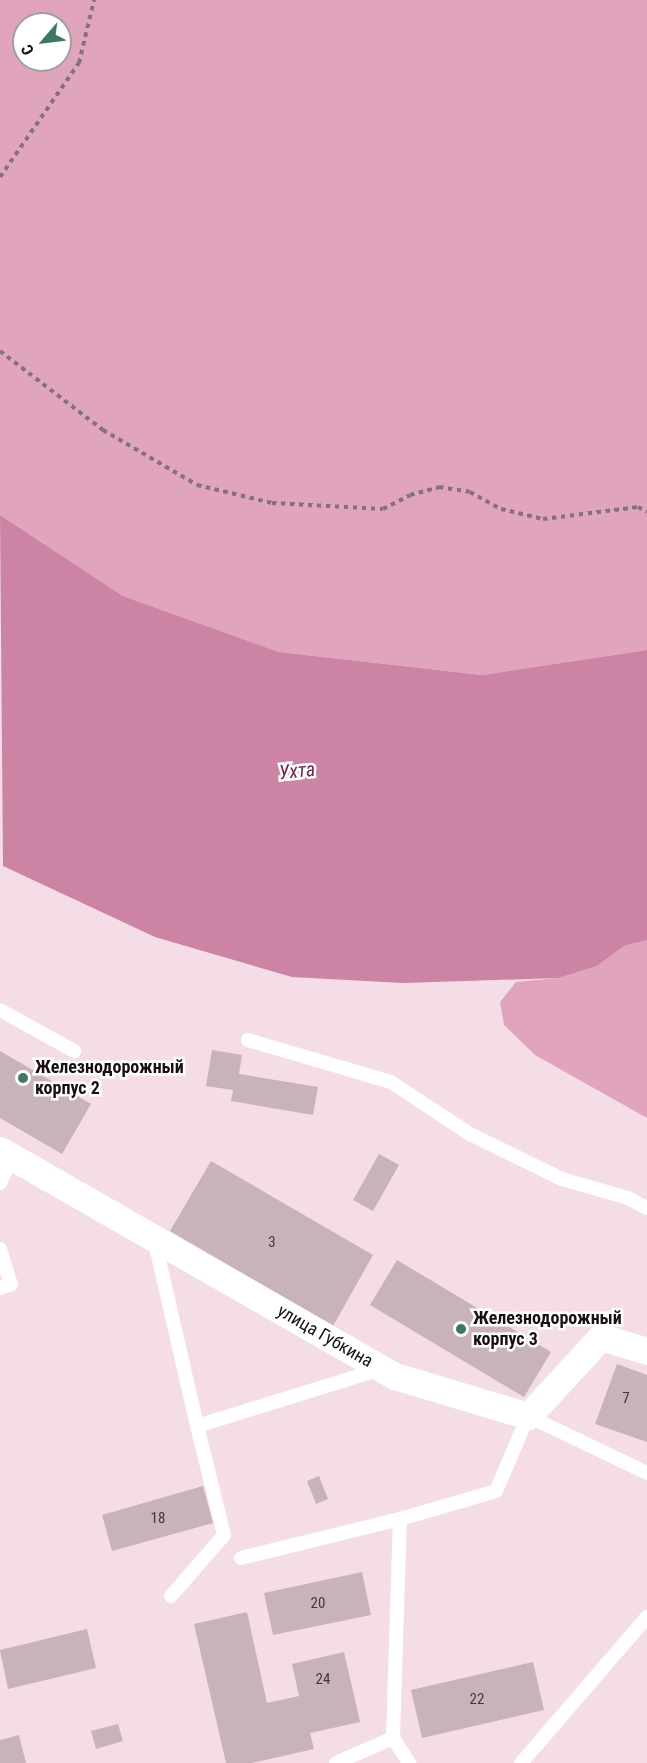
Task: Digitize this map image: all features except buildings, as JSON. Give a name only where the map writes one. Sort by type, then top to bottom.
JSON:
[{"type":"street","name":"улица Губкина","points":[[6,1153],[383,1369],[528,1416]]},
{"type":"street","points":[[528,1416],[601,1337],[647,1351]]},
{"type":"lane","points":[[0,1010],[74,1051]]},
{"type":"lane","points":[[248,1040],[391,1082],[471,1134],[562,1179],[628,1198],[647,1208]]},
{"type":"lane","points":[[0,1183],[6,1153]]},
{"type":"lane","points":[[154,1238],[224,1535],[171,1596]]},
{"type":"lane","points":[[0,1249],[11,1284],[0,1288]]},
{"type":"lane","points":[[197,1426],[383,1369]]},
{"type":"lane","points":[[241,1558],[400,1519],[496,1491],[528,1416],[647,1473]]},
{"type":"lane","points":[[400,1519],[393,1738],[409,1763]]},
{"type":"lane","points":[[520,1763],[647,1617]]},
{"type":"lane","points":[[336,1763],[393,1738]]},
{"type":"path","points":[[0,177],[79,63],[94,0]]},
{"type":"path","points":[[0,351],[102,430],[197,485],[272,503],[383,509],[410,495],[439,487],[470,492],[501,509],[543,519],[638,507],[647,512]]},
{"type":"shaded area","points":[[0,0],[647,0],[647,650],[482,675],[279,652],[123,596],[0,515]]},
{"type":"shaded area","points":[[647,940],[647,1118],[535,1055],[504,1025],[500,1002],[516,982],[559,978],[597,966],[624,946]]},
{"type":"water","name":"Ухта","points":[[0,515],[123,596],[279,652],[482,675],[647,650],[647,940],[624,946],[597,966],[559,978],[403,983],[292,977],[155,937],[3,866]]},
{"type":"place","name":"Железнодорожный корпус 2","points":[[23,1078]]},
{"type":"place","name":"Железнодорожный корпус 3","points":[[461,1329]]}]
